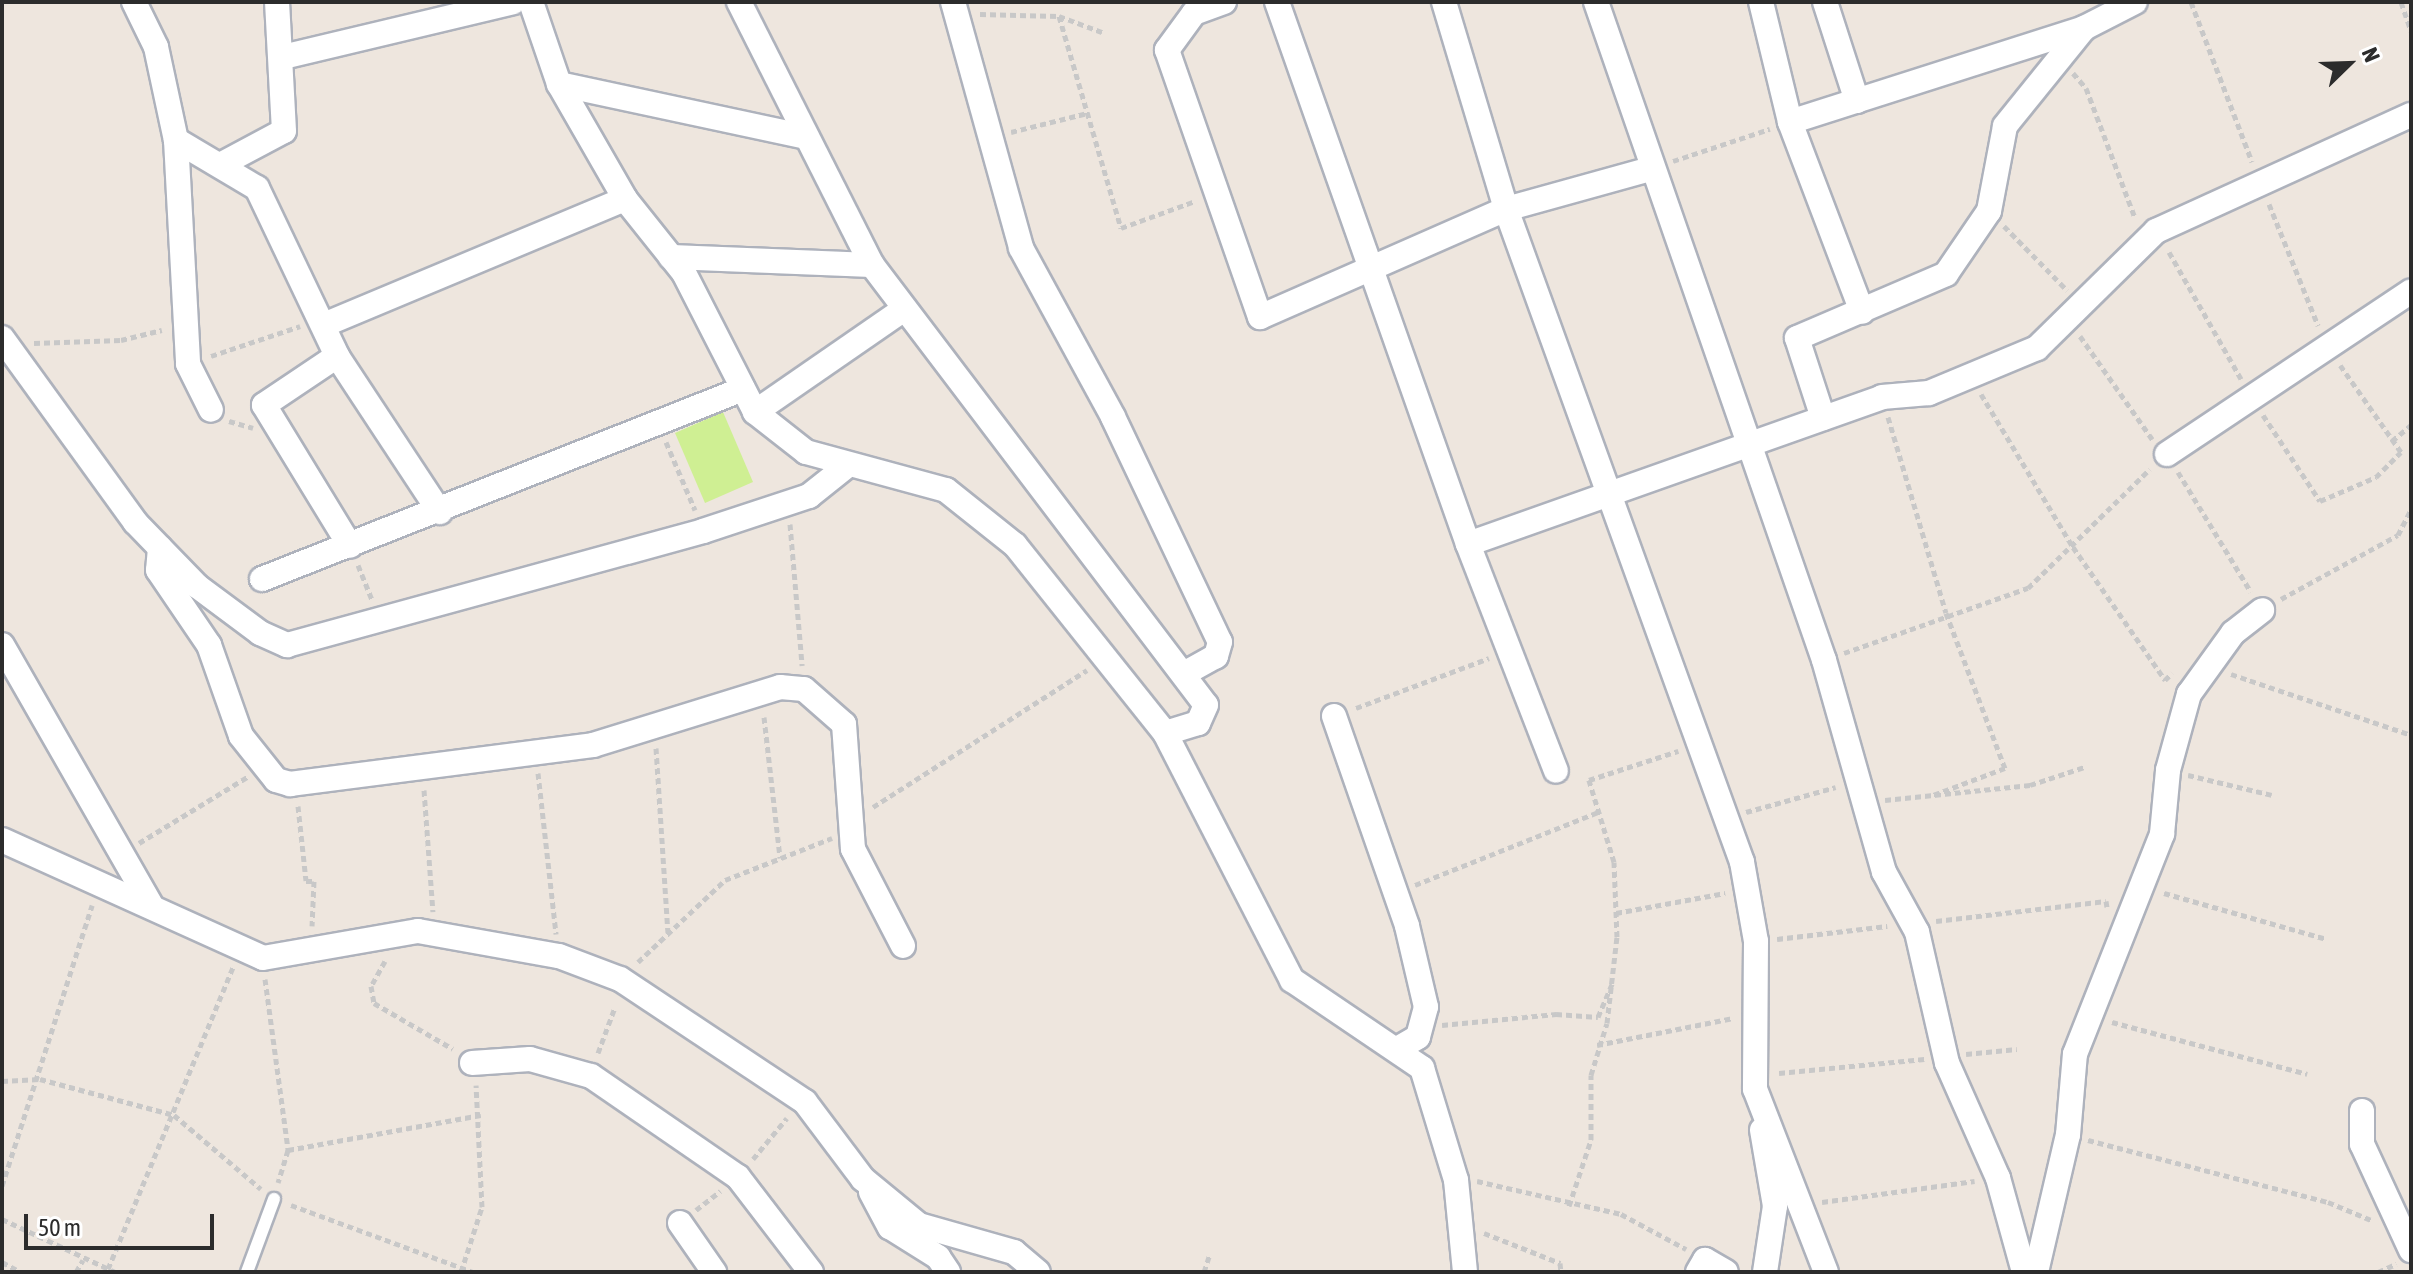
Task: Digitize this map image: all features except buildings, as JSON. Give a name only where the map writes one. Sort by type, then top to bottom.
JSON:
[{"type":"street","points":[[134,2],[156,47],[176,140],[188,364],[211,410]]},
{"type":"street","points":[[220,165],[284,131],[283,57],[277,2]]},
{"type":"street","points":[[283,57],[513,2]]},
{"type":"street","points":[[531,2],[559,84],[625,199],[671,257],[755,412],[806,452],[848,465],[919,479],[977,511],[1015,545],[1101,661],[1165,733],[1292,980],[1401,1047],[1434,1089],[1456,1180],[1465,1272]]},
{"type":"street","points":[[739,2],[872,265],[903,310],[1206,705],[1205,716],[1165,733]]},
{"type":"street","points":[[1224,2],[1194,13],[1167,50],[1212,194],[1260,317],[1506,209],[1650,169]]},
{"type":"street","points":[[1277,2],[1468,544],[1513,650],[1556,771]]},
{"type":"street","points":[[1444,2],[1506,209],[1726,818],[1747,889],[1756,941],[1753,1011],[1755,1082],[1775,1206],[1765,1272]]},
{"type":"street","points":[[1596,2],[1745,447],[1824,660],[1866,791],[1884,872],[1912,923],[1946,1057],[1998,1178],[2024,1272]]},
{"type":"street","points":[[1761,2],[1790,122],[1862,312]]},
{"type":"street","points":[[1825,2],[1857,101]]},
{"type":"street","points":[[1790,122],[2084,28],[2135,2]]},
{"type":"street","points":[[954,7],[1021,248],[1113,417],[1220,642],[1216,656],[1184,674]]},
{"type":"street","points":[[1823,418],[1797,338],[1946,274],[1989,211],[2005,126],[2084,28]]},
{"type":"street","points":[[559,84],[806,137]]},
{"type":"street","points":[[1468,544],[1607,491],[1745,447],[1882,397],[1929,393],[2037,348],[2156,231],[2259,180],[2411,115]]},
{"type":"street","points":[[176,140],[257,188],[324,321],[337,356],[440,512]]},
{"type":"street","points":[[324,321],[625,199]]},
{"type":"street","points":[[671,257],[872,265]]},
{"type":"street","points":[[2167,454],[2254,402],[2411,291]]},
{"type":"street","points":[[755,412],[903,310]]},
{"type":"street","points":[[3,341],[160,548],[260,633],[287,645],[381,622],[703,531],[809,496],[848,465]]},
{"type":"street","points":[[337,356],[264,405],[350,546]]},
{"type":"street","points":[[262,579],[440,512],[743,389]]},
{"type":"street","points":[[160,548],[158,570],[209,645],[241,736],[265,766],[290,784],[593,745],[654,723],[762,692],[804,689],[844,724],[851,750],[849,826],[903,946]]},
{"type":"street","points":[[2036,1272],[2068,1135],[2075,1054],[2088,1016],[2144,888],[2162,834],[2168,770],[2189,694],[2209,666],[2262,610]]},
{"type":"street","points":[[2,645],[117,856],[153,907]]},
{"type":"street","points":[[1334,716],[1396,893],[1425,1025],[1401,1047]]},
{"type":"street","points":[[3,839],[99,880],[252,954],[325,952],[388,934],[435,933],[559,956],[617,978],[805,1102],[863,1179],[890,1227],[938,1257],[948,1272]]},
{"type":"street","points":[[472,1063],[530,1059],[571,1067],[738,1177],[811,1272]]},
{"type":"street","points":[[1755,1082],[1826,1272]]},
{"type":"street","points":[[2362,1111],[2362,1144],[2406,1242]]},
{"type":"street","points":[[863,1179],[919,1225],[1014,1252],[1038,1272]]},
{"type":"street","points":[[680,1223],[714,1272]]},
{"type":"lane","points":[[247,1272],[274,1199]]},
{"type":"path","points":[[2059,56],[2086,88],[2135,217],[2131,253],[2165,245],[2254,402],[2320,501],[2376,477],[2401,452],[2328,349],[2191,2]]},
{"type":"path","points":[[2401,2],[2411,31]]},
{"type":"path","points":[[954,7],[1059,16],[1102,32]]},
{"type":"path","points":[[1059,16],[1121,228],[1212,194]]},
{"type":"path","points":[[989,138],[1088,113]]},
{"type":"path","points":[[1650,169],[1790,122]]},
{"type":"path","points":[[1989,211],[2080,304]]},
{"type":"path","points":[[188,364],[324,321]]},
{"type":"path","points":[[3,341],[121,340],[184,325]]},
{"type":"path","points":[[1970,376],[2073,547],[2165,680],[2179,667],[2209,666],[2411,735]]},
{"type":"path","points":[[1882,397],[1946,613],[2005,768],[1933,795]]},
{"type":"path","points":[[211,410],[238,427],[276,425]]},
{"type":"path","points":[[658,423],[703,531]]},
{"type":"path","points":[[2392,441],[2411,425]]},
{"type":"path","points":[[1824,660],[1946,613],[2028,588],[2167,454]]},
{"type":"path","points":[[788,503],[804,689]]},
{"type":"path","points":[[2262,610],[2398,535],[2411,509]]},
{"type":"path","points":[[350,546],[381,622]]},
{"type":"path","points":[[1334,716],[1513,650]]},
{"type":"path","points":[[571,1067],[579,1053],[595,1060],[619,1009],[608,1004],[617,978],[725,880],[849,826],[957,759],[1101,661]]},
{"type":"path","points":[[762,692],[780,858]]},
{"type":"path","points":[[654,723],[668,933]]},
{"type":"path","points":[[1569,1206],[1591,1140],[1596,1045],[1612,983],[1616,913],[1601,811],[1589,780],[1699,744]]},
{"type":"path","points":[[535,753],[559,956]]},
{"type":"path","points":[[117,856],[265,766]]},
{"type":"path","points":[[1726,818],[1866,791],[1933,795],[2030,785],[2084,767]]},
{"type":"path","points":[[422,769],[435,933]]},
{"type":"path","points":[[2168,770],[2272,795]]},
{"type":"path","points":[[290,784],[300,827],[306,826],[306,881],[314,881],[317,917],[310,925],[323,934],[325,952]]},
{"type":"path","points":[[1396,893],[1601,811]]},
{"type":"path","points":[[2,1186],[40,1079],[99,880]]},
{"type":"path","points":[[2144,888],[2327,939]]},
{"type":"path","points":[[1616,913],[1747,889]]},
{"type":"path","points":[[1756,941],[1912,923],[2052,913],[2106,901],[2111,925],[2126,926]]},
{"type":"path","points":[[108,1269],[174,1115],[252,954]]},
{"type":"path","points":[[252,954],[288,1150],[274,1199]]},
{"type":"path","points":[[394,957],[371,986],[374,1003],[472,1063],[481,1115],[482,1207],[461,1270]]},
{"type":"path","points":[[1425,1025],[1598,1017],[1612,983]]},
{"type":"path","points":[[1596,1045],[1753,1011]]},
{"type":"path","points":[[2088,1016],[2307,1074]]},
{"type":"path","points":[[1755,1082],[2017,1049]]},
{"type":"path","points":[[2,1081],[40,1079],[174,1115],[274,1199],[473,1272]]},
{"type":"path","points":[[288,1150],[481,1115]]},
{"type":"path","points":[[2068,1135],[2328,1202],[2406,1242]]},
{"type":"path","points":[[1801,1205],[1998,1178]]},
{"type":"path","points":[[1456,1180],[1569,1206],[1621,1214],[1709,1268]]},
{"type":"path","points":[[2,1219],[83,1260],[115,1272]]},
{"type":"path","points":[[1460,1229],[1498,1236],[1560,1263],[1561,1272]]},
{"type":"path","points":[[1204,1272],[1210,1254]]},
{"type":"path","points":[[76,1272],[83,1260]]},
{"type":"path","points":[[2,1262],[21,1272]]},
{"type":"green space","points":[[723,412],[753,482],[705,503],[675,433]]}]
